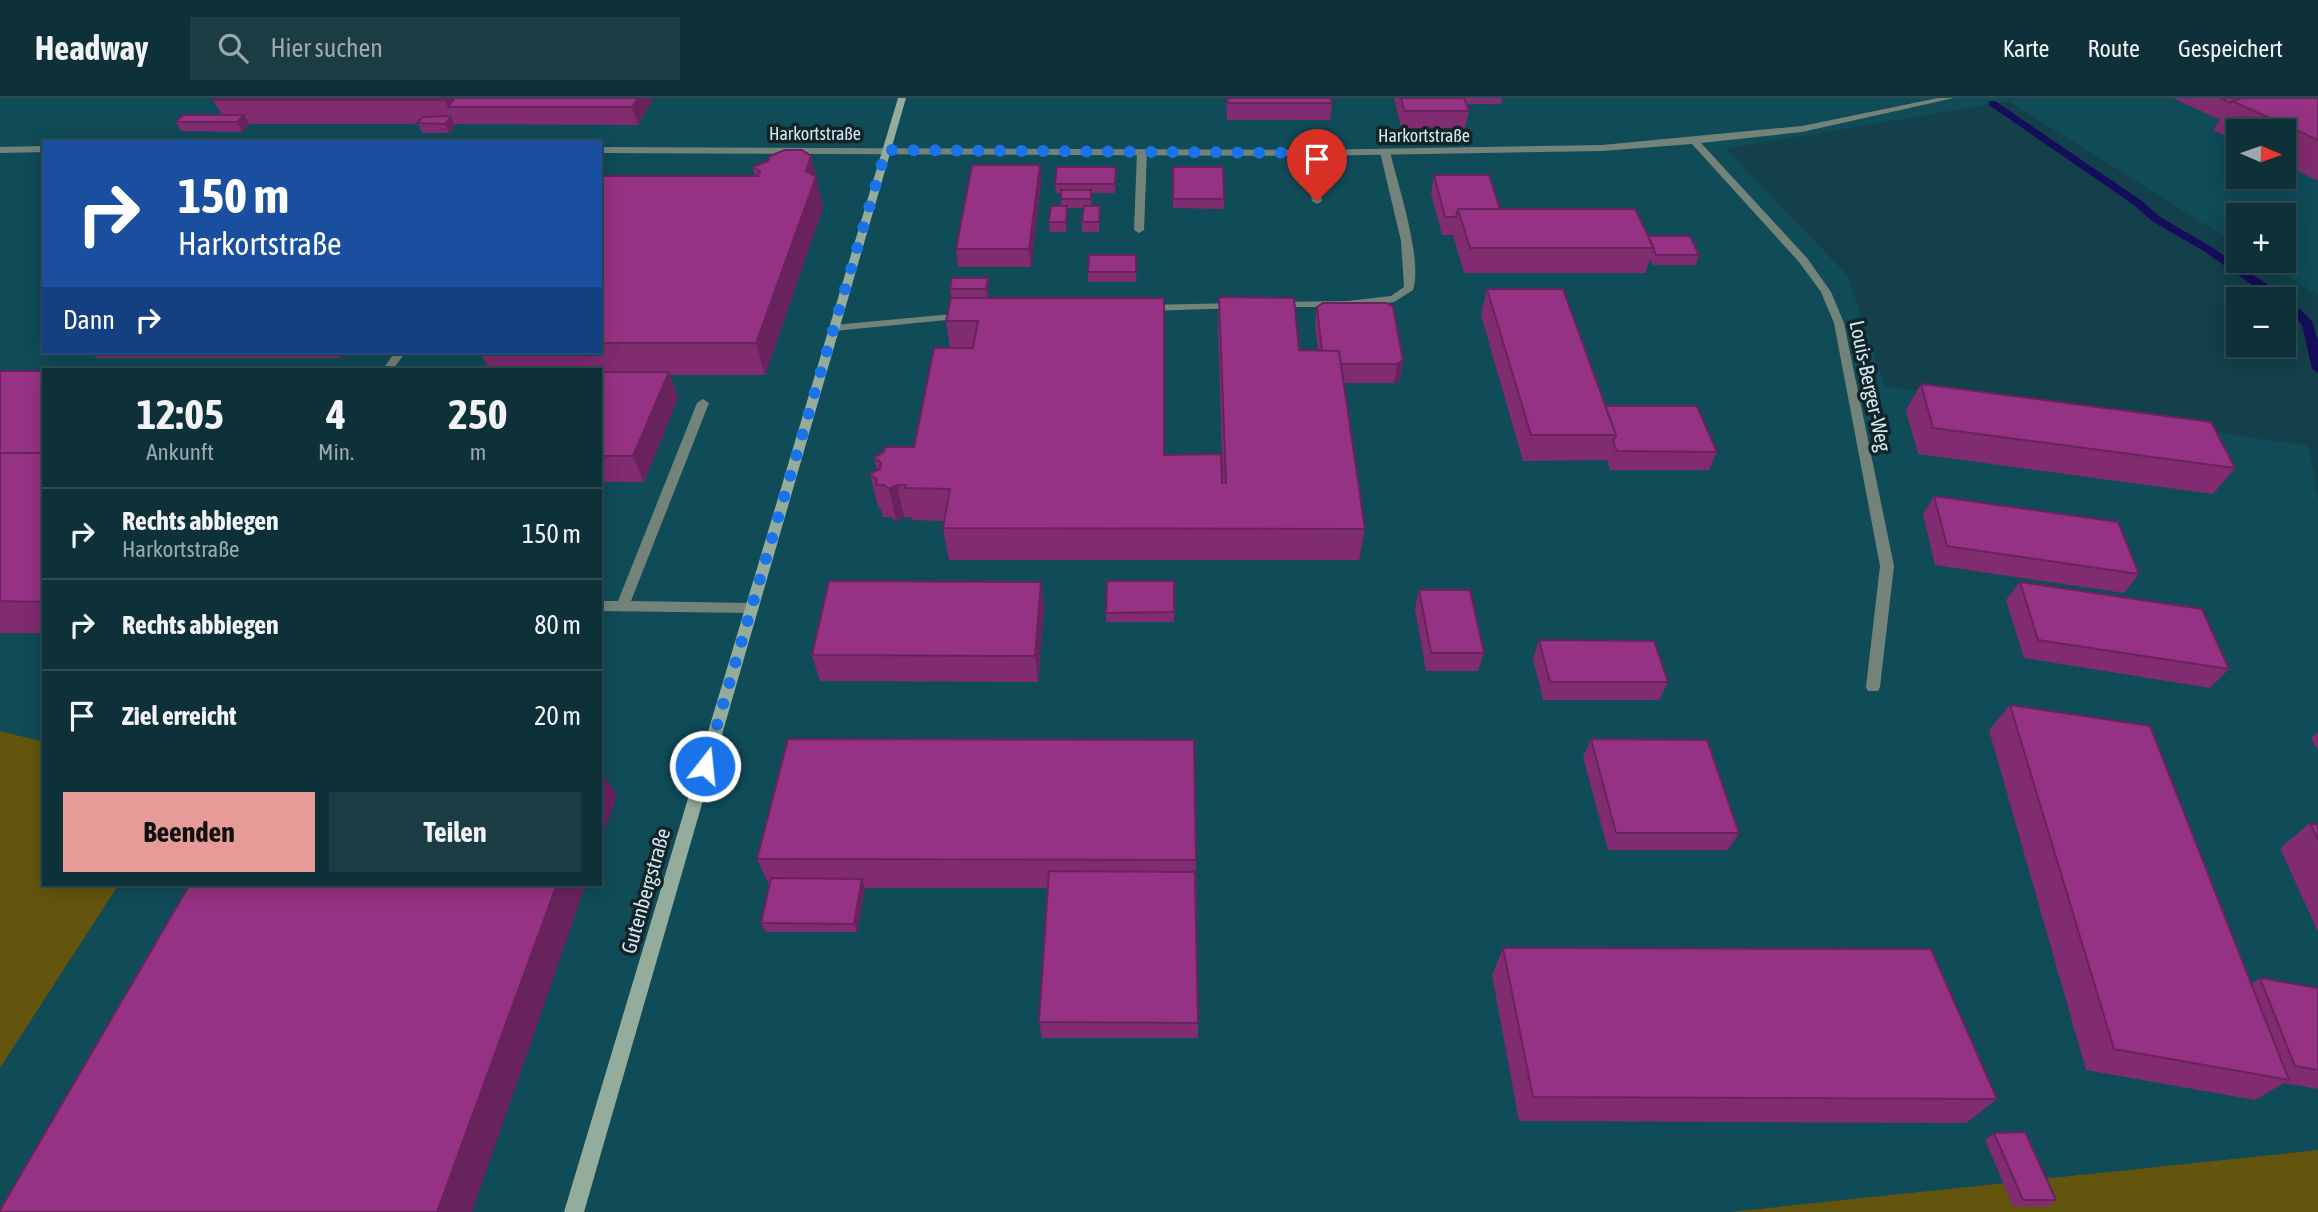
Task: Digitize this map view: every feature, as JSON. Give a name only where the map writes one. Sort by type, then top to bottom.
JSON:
[{"type":"street","name":"Gutenbergstraße","points":[[574,1212],[902,98]]},
{"type":"street","name":"Harkortstraße","points":[[602,149],[1501,152],[1694,141],[1802,129],[1950,98]]},
{"type":"street","name":"Louis-Berger-Weg","points":[[1694,141],[1803,260],[1826,292],[1839,323],[1887,566],[1873,687]]},
{"type":"street","points":[[0,150],[42,149]]},
{"type":"street","points":[[1139,230],[1142,152]]},
{"type":"street","points":[[1269,305],[1347,304],[1394,299],[1409,288],[1411,278],[1408,258],[1385,152]]},
{"type":"street","points":[[1309,153],[1317,201]]},
{"type":"street","points":[[1138,308],[1243,306]]},
{"type":"street","points":[[834,328],[978,315]]},
{"type":"street","points":[[622,607],[703,403]]},
{"type":"street","points":[[602,606],[751,608]]},
{"type":"shaded area","points":[[0,98],[2318,98],[2318,295],[2282,273],[2296,273],[2296,203],[2226,203],[2226,237],[2008,101],[1726,149],[1847,275],[1885,386],[2309,446],[2318,501],[2318,1150],[1729,1212],[0,1212],[0,1068],[118,886],[602,886],[602,368],[42,368],[42,742],[0,731]]},
{"type":"shaded area","points":[[0,731],[42,742],[42,886],[118,886],[0,1068]]},
{"type":"shaded area","points":[[2318,1150],[2318,1212],[1729,1212]]},
{"type":"building","points":[[216,98],[447,98],[213,100]]},
{"type":"building","points":[[455,98],[638,98],[632,107],[448,107]]},
{"type":"building","points":[[1227,98],[1331,98],[1332,103],[1228,103]]},
{"type":"building","points":[[1401,98],[1464,98],[1469,111],[1404,111]]},
{"type":"building","points":[[2220,98],[2242,98],[2231,103]]},
{"type":"building","points":[[2242,98],[2318,98],[2318,140],[2296,130],[2296,119],[2272,119],[2232,101]]},
{"type":"building","points":[[183,115],[244,115],[237,122],[176,122]]},
{"type":"building","points":[[451,116],[445,124],[417,123],[423,117]]},
{"type":"building","points":[[785,150],[802,150],[811,156],[806,171],[816,177],[756,343],[602,343],[602,176],[758,176],[760,171],[753,167],[768,161],[770,156]]},
{"type":"building","points":[[972,165],[1040,165],[1029,249],[956,249]]},
{"type":"building","points":[[1057,167],[1116,167],[1115,184],[1055,184]]},
{"type":"building","points":[[1173,167],[1223,167],[1224,199],[1173,199]]},
{"type":"building","points":[[1434,175],[1489,175],[1500,209],[1458,209],[1456,217],[1445,217]]},
{"type":"building","points":[[1061,190],[1091,190],[1091,199],[1061,199]]},
{"type":"building","points":[[1051,206],[1067,206],[1066,222],[1049,222]]},
{"type":"building","points":[[1084,206],[1100,206],[1099,222],[1082,222]]},
{"type":"building","points":[[1458,209],[1635,209],[1654,248],[1470,248]]},
{"type":"building","points":[[1648,236],[1690,236],[1699,255],[1656,255]]},
{"type":"building","points":[[1089,255],[1136,255],[1136,272],[1088,272]]},
{"type":"building","points":[[952,278],[988,278],[986,289],[950,289]]},
{"type":"building","points":[[1487,289],[1563,289],[1616,435],[1531,435]]},
{"type":"building","points":[[1219,297],[1294,298],[1299,350],[1339,351],[1365,529],[943,528],[950,489],[905,488],[906,485],[897,485],[889,489],[884,485],[876,485],[877,480],[870,474],[880,469],[881,463],[874,457],[884,452],[885,447],[914,447],[934,348],[973,348],[978,321],[946,321],[951,298],[1164,298],[1164,455],[1221,454],[1222,483],[1226,483]]},
{"type":"building","points":[[1323,303],[1386,303],[1393,307],[1403,360],[1397,364],[1341,364],[1339,351],[1322,351],[1317,307]]},
{"type":"building","points":[[0,371],[42,371],[42,453],[0,453]]},
{"type":"building","points":[[602,372],[669,372],[633,456],[602,456]]},
{"type":"building","points":[[1921,384],[2211,422],[2235,468],[1933,428]]},
{"type":"building","points":[[1605,406],[1697,406],[1717,452],[1617,451],[1613,442],[1616,435]]},
{"type":"building","points":[[0,453],[42,453],[42,602],[0,601]]},
{"type":"building","points":[[1934,496],[2118,522],[2139,574],[1947,546]]},
{"type":"building","points":[[829,581],[1041,582],[1035,656],[812,655]]},
{"type":"building","points":[[1107,581],[1174,581],[1174,612],[1106,613]]},
{"type":"building","points":[[2020,582],[2202,609],[2229,669],[2038,640]]},
{"type":"building","points":[[1419,590],[1470,590],[1484,653],[1431,653]]},
{"type":"building","points":[[1539,640],[1654,641],[1668,682],[1550,682]]},
{"type":"building","points":[[2010,705],[2150,726],[2289,1080],[2114,1049]]},
{"type":"building","points":[[788,739],[1194,740],[1196,860],[757,859]]},
{"type":"building","points":[[1591,739],[1707,740],[1739,833],[1616,833]]},
{"type":"building","points":[[2310,823],[2318,825],[2318,840]]},
{"type":"building","points":[[1049,871],[1195,872],[1198,1023],[1039,1022]]},
{"type":"building","points":[[771,878],[862,879],[854,924],[761,923]]},
{"type":"building","points":[[189,886],[556,886],[437,1212],[0,1210]]},
{"type":"building","points":[[1503,948],[1931,949],[1997,1099],[1533,1097]]},
{"type":"building","points":[[2260,978],[2318,988],[2318,1070],[2295,1066]]},
{"type":"building","points":[[2025,1132],[2056,1200],[2023,1200],[1994,1133]]},
{"type":"waterway","points":[[1992,103],[2138,203],[2156,219],[2206,248],[2263,287]]},
{"type":"waterway","points":[[2296,312],[2308,324],[2318,369]]},
{"type":"route","points":[[705,766],[886,150],[1309,153],[1317,201]]}]
